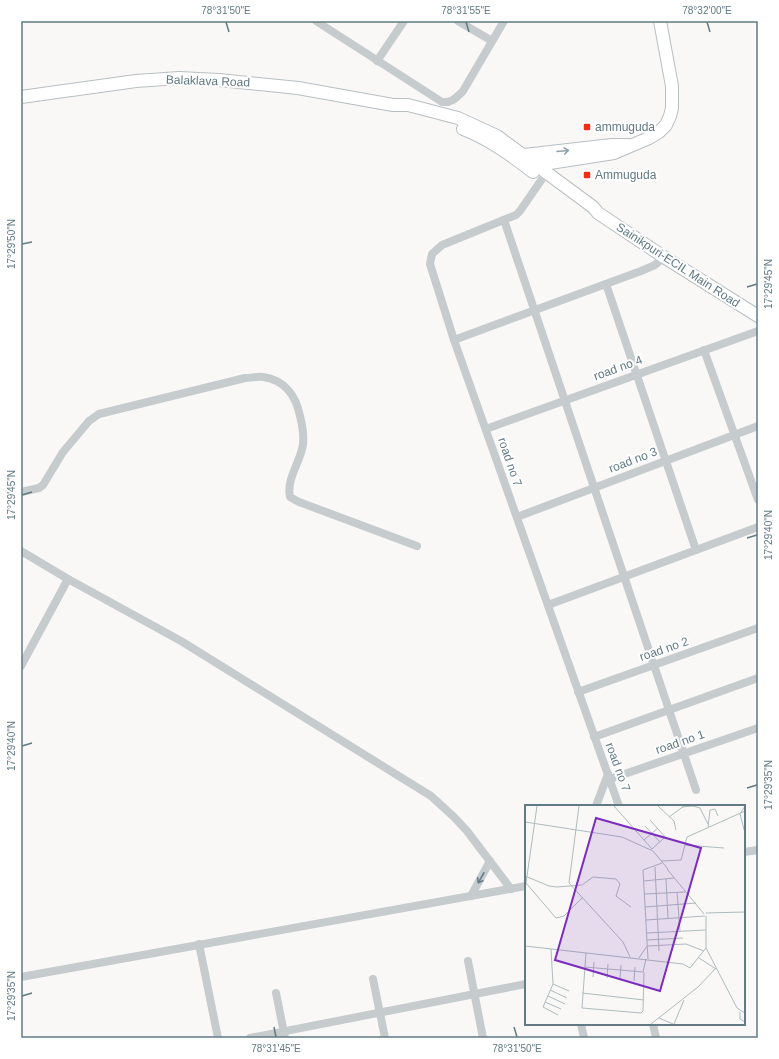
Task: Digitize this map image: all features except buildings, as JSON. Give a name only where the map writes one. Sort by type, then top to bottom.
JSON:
[{"type":"main road","points":[[534,168],[614,153],[649,138],[659,132],[666,125],[670,116],[673,99],[660,21]]},
{"type":"main road","name":"Balaklava Road","points":[[21,97],[136,81],[192,79],[219,80],[298,88],[393,105]]},
{"type":"main road","name":"Sainikpuri-ECIL Main Road","points":[[393,105],[398,110],[437,120],[474,133],[499,148],[521,158],[593,207],[598,213],[664,257],[758,316]]},
{"type":"main road","points":[[521,158],[612,145],[630,146]]},
{"type":"main road","name":"Sainikpuri-ECIL Main Road","points":[[534,168],[542,179],[590,212],[598,213]]},
{"type":"street","points":[[316,21],[442,102],[450,102],[455,100],[463,91],[504,21]]},
{"type":"street","points":[[377,61],[404,21]]},
{"type":"street","points":[[458,21],[492,42]]},
{"type":"street","name":"road no 7","points":[[542,179],[516,215],[442,245],[432,254],[430,264],[454,340],[619,805]]},
{"type":"street","points":[[504,220],[696,790]]},
{"type":"street","points":[[454,340],[648,268],[655,265],[664,257]]},
{"type":"street","points":[[606,284],[696,550]]},
{"type":"street","name":"road no 4","points":[[486,429],[758,331]]},
{"type":"street","points":[[704,350],[758,500]]},
{"type":"street","points":[[21,492],[39,488],[43,485],[64,452],[89,421],[100,414],[245,378],[263,377],[280,381],[290,390],[298,406],[303,443],[297,465],[290,481],[290,496],[300,502],[417,546]]},
{"type":"street","name":"road no 3","points":[[517,517],[758,426]]},
{"type":"street","points":[[548,605],[758,527]]},
{"type":"street","points":[[21,550],[68,579],[181,641],[431,796],[454,817],[511,889]]},
{"type":"street","points":[[21,666],[68,579]]},
{"type":"street","name":"road no 2","points":[[578,692],[758,628]]},
{"type":"street","points":[[594,737],[758,678]]},
{"type":"street","name":"road no 1","points":[[609,776],[758,728]]},
{"type":"street","points":[[596,805],[609,776]]},
{"type":"street","points":[[745,852],[758,850]]},
{"type":"street","points":[[471,896],[490,861]]},
{"type":"street","points":[[21,977],[525,886]]},
{"type":"street","points":[[199,944],[218,1038]]},
{"type":"street","points":[[468,961],[483,1038]]},
{"type":"street","points":[[373,980],[385,1038]]},
{"type":"street","points":[[250,1038],[284,1035],[380,1012],[525,984]]},
{"type":"street","points":[[276,993],[284,1035]]},
{"type":"street","points":[[581,1025],[584,1038]]},
{"type":"street","points":[[652,1025],[656,1038]]},
{"type":"place","name":"ammuguda","points":[[587,127]]},
{"type":"place","name":"Ammuguda","points":[[587,175]]}]
